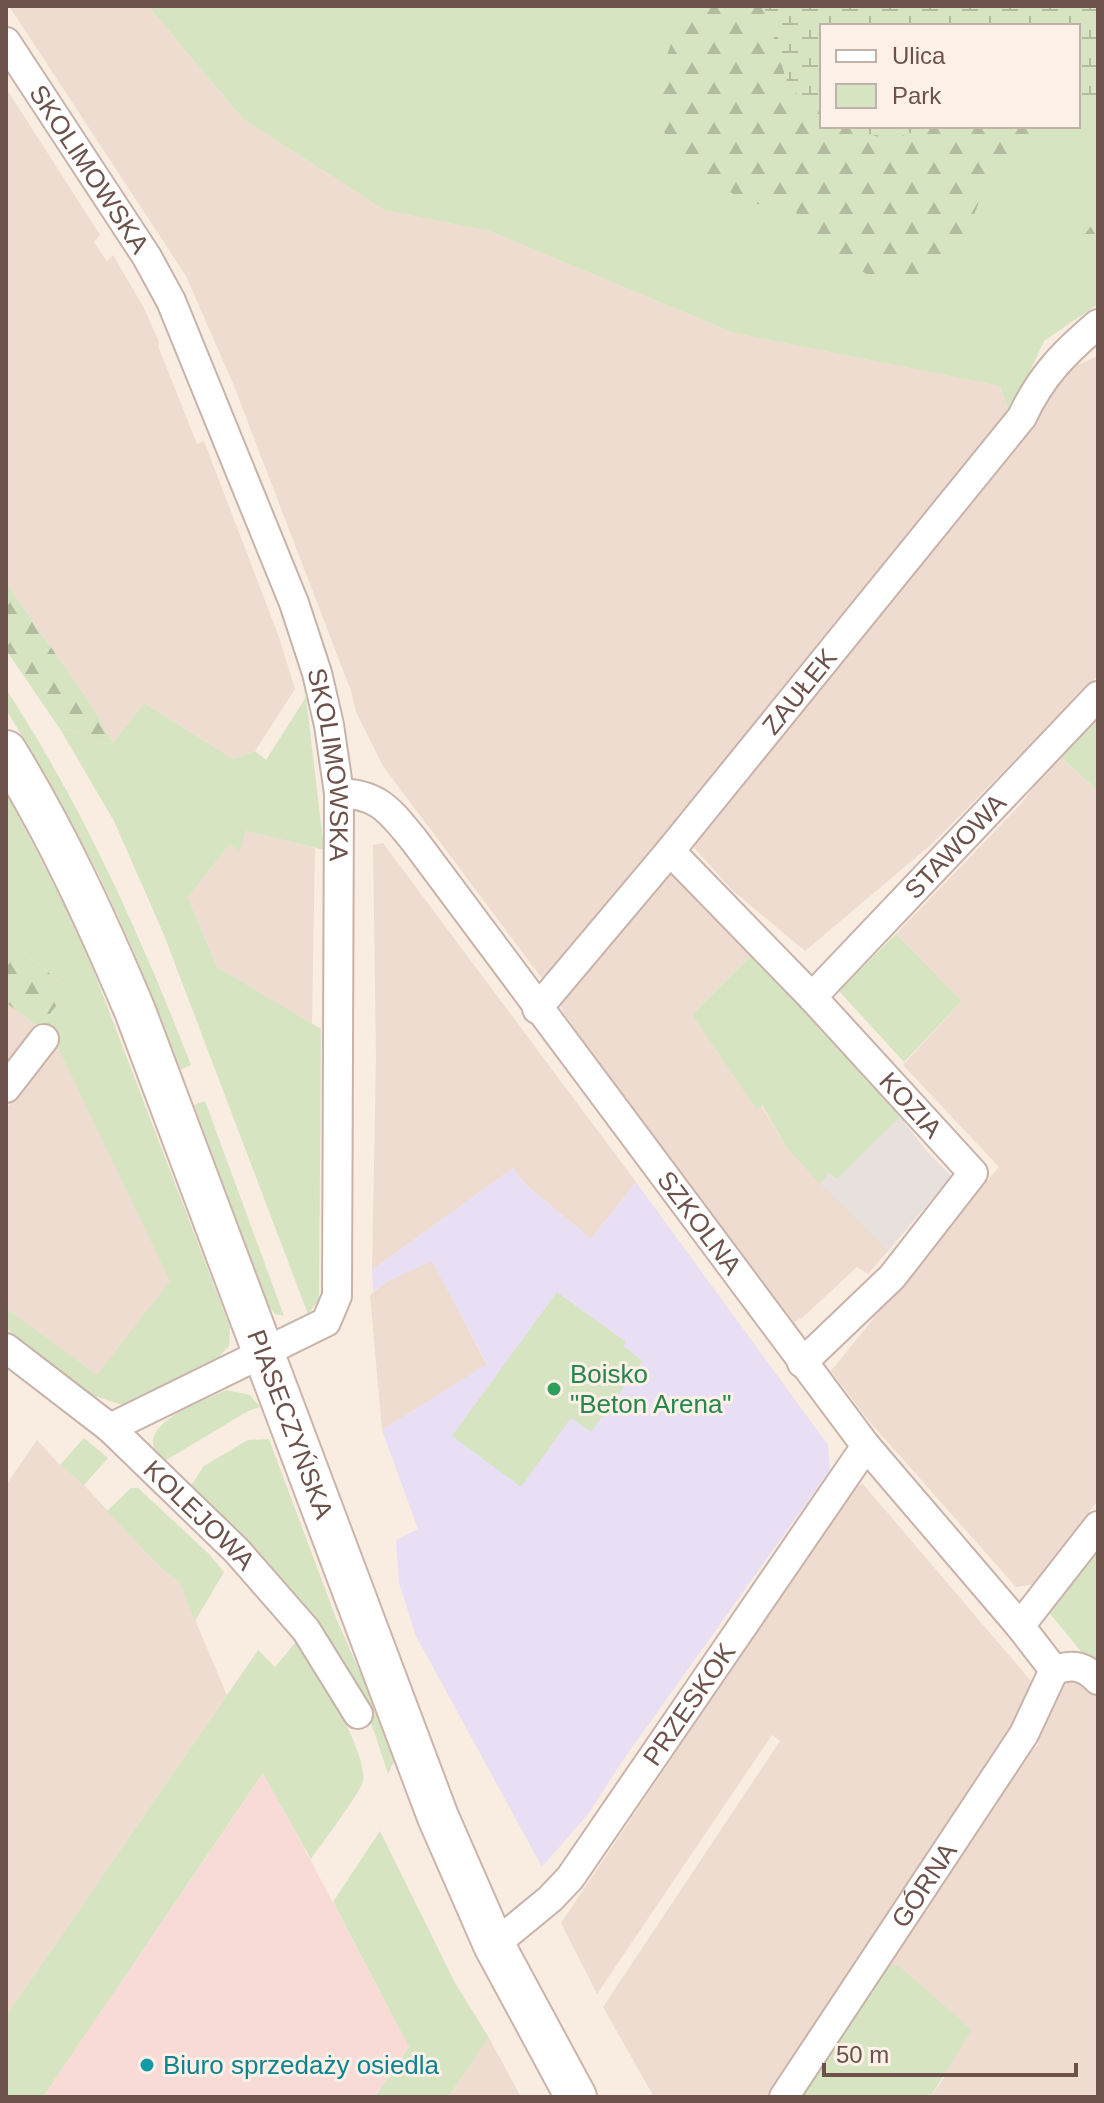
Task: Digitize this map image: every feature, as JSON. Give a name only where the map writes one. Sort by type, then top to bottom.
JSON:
[{"type":"main road","name":"PIASECZYŃSKA","points":[[6,751],[33,795],[92,909],[135,1011],[438,1817],[494,1945],[576,2097]]},
{"type":"street","name":"SKOLIMOWSKA","points":[[6,42],[147,257],[171,301],[294,603],[317,673],[329,725],[339,793],[337,1296],[326,1322],[110,1428]]},
{"type":"street","name":"ZAUŁEK","points":[[537,1009],[670,851],[1022,417],[1052,365],[1098,324]]},
{"type":"street","name":"STAWOWA","points":[[812,997],[1098,696]]},
{"type":"street","name":"SZKOLNA","points":[[339,793],[370,797],[385,807],[414,840],[802,1363],[866,1446],[1054,1670]]},
{"type":"street","name":"KOZIA","points":[[670,851],[812,997],[973,1173],[892,1277],[802,1363]]},
{"type":"street","points":[[6,1088],[44,1039]]},
{"type":"street","name":"KOLEJOWA","points":[[6,1348],[110,1428],[237,1551],[306,1630],[358,1714]]},
{"type":"street","name":"PRZESKOK","points":[[494,1945],[550,1899],[570,1878],[866,1446]]},
{"type":"street","points":[[1020,1626],[1098,1526]]},
{"type":"street","points":[[1054,1670],[1076,1665],[1087,1669],[1098,1680]]},
{"type":"street","name":"GÓRNA","points":[[784,2097],[1024,1734],[1054,1670]]},
{"type":"shaded area","points":[[9,6],[148,6],[243,119],[384,210],[489,231],[734,333],[1000,386],[1010,415],[648,861],[543,980],[383,766],[356,712],[351,691],[234,386],[186,276]]},
{"type":"shaded area","points":[[6,88],[100,235],[94,242],[107,261],[113,255],[144,308],[197,444],[204,441],[279,637],[295,689],[255,751],[233,759],[144,703],[113,743],[90,703],[6,583]]},
{"type":"shaded area","points":[[1098,356],[1098,675],[933,843],[805,951],[732,890],[690,843],[1038,419],[1056,374]]},
{"type":"shaded area","points":[[1058,755],[1098,791],[1098,1500],[1037,1584],[1016,1587],[868,1420],[831,1371],[999,1167],[903,1065],[962,1001],[896,934],[1020,805]]},
{"type":"shaded area","points":[[246,831],[315,848],[312,1024],[217,967],[188,897],[230,844],[240,851]]},
{"type":"shaded area","points":[[383,843],[636,1182],[591,1239],[526,1185],[513,1168],[372,1270],[376,1058],[373,845]]},
{"type":"shaded area","points":[[668,870],[751,956],[692,1015],[758,1109],[761,1105],[787,1148],[888,1251],[868,1274],[857,1267],[794,1322],[640,1120],[559,1002]]},
{"type":"shaded area","points":[[6,1003],[39,1027],[6,1070]]},
{"type":"shaded area","points":[[56,1044],[171,1281],[97,1376],[6,1308],[6,1109]]},
{"type":"shaded area","points":[[900,1117],[951,1176],[888,1251],[820,1184],[829,1173],[837,1179]]},
{"type":"shaded area","points":[[513,1168],[526,1185],[591,1239],[636,1182],[828,1445],[830,1470],[621,1763],[589,1813],[542,1867],[416,1636],[399,1583],[396,1540],[418,1529],[382,1430],[487,1364],[432,1261],[386,1282],[373,1292],[372,1270]]},
{"type":"shaded area","points":[[432,1260],[487,1365],[382,1430],[370,1295],[386,1282]]},
{"type":"shaded area","points":[[37,1440],[84,1485],[161,1568],[179,1582],[227,1695],[6,2016],[6,1485]]},
{"type":"shaded area","points":[[862,1483],[1031,1681],[1032,1690],[1009,1744],[770,2097],[654,2097],[603,2007],[780,1741],[772,1735],[597,1994],[561,1923],[850,1493]]},
{"type":"shaded area","points":[[1071,1674],[1098,1694],[1098,2097],[930,2097],[946,2075],[879,1966],[1021,1762],[1039,1744],[1036,1734]]},
{"type":"shaded area","points":[[264,1772],[409,2047],[375,2097],[43,2097]]},
{"type":"shaded area","points":[[489,2038],[521,2097],[448,2097]]},
{"type":"green space","points":[[148,6],[1098,6],[1098,304],[1044,341],[1010,415],[1000,386],[734,333],[489,231],[384,210],[243,119]]},
{"type":"green space","points":[[684,6],[764,6],[789,88],[820,111],[820,128],[847,128],[890,140],[925,128],[1054,128],[979,202],[966,236],[948,263],[913,281],[870,276],[820,246],[795,211],[747,202],[688,167],[660,126],[654,93]]},
{"type":"green space","points":[[764,6],[1098,6],[1098,118],[1080,94],[1080,24],[820,24],[820,111],[789,88]]},
{"type":"green space","points":[[847,128],[925,128],[890,140]]},
{"type":"green space","points":[[1098,217],[1098,258],[1088,258],[1078,243]]},
{"type":"green space","points":[[6,583],[90,703],[113,743],[60,729],[6,650]]},
{"type":"green space","points":[[6,689],[85,825],[151,968],[191,1065],[180,1070],[134,952],[98,873],[6,709]]},
{"type":"green space","points":[[306,697],[324,850],[246,831],[240,852],[230,844],[188,897],[217,967],[321,1029],[319,1300],[308,1314],[164,935],[114,821],[60,729],[113,743],[144,703],[233,759],[255,751],[266,760]]},
{"type":"green space","points":[[1098,714],[1098,791],[1058,755]]},
{"type":"green space","points":[[6,792],[91,964],[230,1327],[229,1346],[213,1363],[123,1405],[88,1394],[6,1328],[6,1308],[97,1375],[170,1281],[56,1044],[39,1027],[70,989],[6,940]]},
{"type":"green space","points":[[896,934],[962,1001],[904,1062],[839,991]]},
{"type":"green space","points":[[6,940],[70,989],[39,1027],[6,1003]]},
{"type":"green space","points":[[751,956],[900,1117],[837,1179],[829,1173],[820,1184],[787,1148],[762,1105],[757,1110],[692,1015]]},
{"type":"green space","points":[[205,1101],[284,1316],[275,1314],[269,1307],[194,1105]]},
{"type":"green space","name":"Boisko \"Beton Arena\"","points":[[557,1292],[626,1342],[623,1346],[643,1361],[591,1432],[571,1418],[521,1487],[452,1436]]},
{"type":"green space","points":[[227,1390],[250,1395],[260,1407],[248,1411],[163,1462],[154,1449],[154,1437],[161,1426],[186,1408]]},
{"type":"green space","points":[[84,1438],[108,1458],[84,1485],[60,1465]]},
{"type":"green space","points":[[269,1439],[336,1618],[397,1755],[388,1774],[374,1731],[350,1679],[190,1487],[204,1466],[248,1440]]},
{"type":"green space","points":[[131,1488],[138,1488],[224,1572],[195,1621],[179,1582],[161,1568],[107,1511]]},
{"type":"green space","points":[[1098,1539],[1098,1663],[1084,1655],[1047,1610]]},
{"type":"green space","points":[[295,1643],[327,1688],[357,1750],[363,1781],[355,1796],[311,1859],[263,1773],[43,2097],[6,2097],[6,2016],[258,1650],[275,1667]]},
{"type":"green space","points":[[380,1831],[454,1981],[489,2038],[448,2097],[375,2097],[409,2047],[333,1902]]},
{"type":"green space","points":[[898,1965],[972,2030],[930,2097],[794,2097],[879,1966]]},
{"type":"place","name":"Boisko \"Beton Arena\"","points":[[554,1389]]},
{"type":"place","name":"Biuro sprzedaży osiedla","points":[[147,2065]]}]
